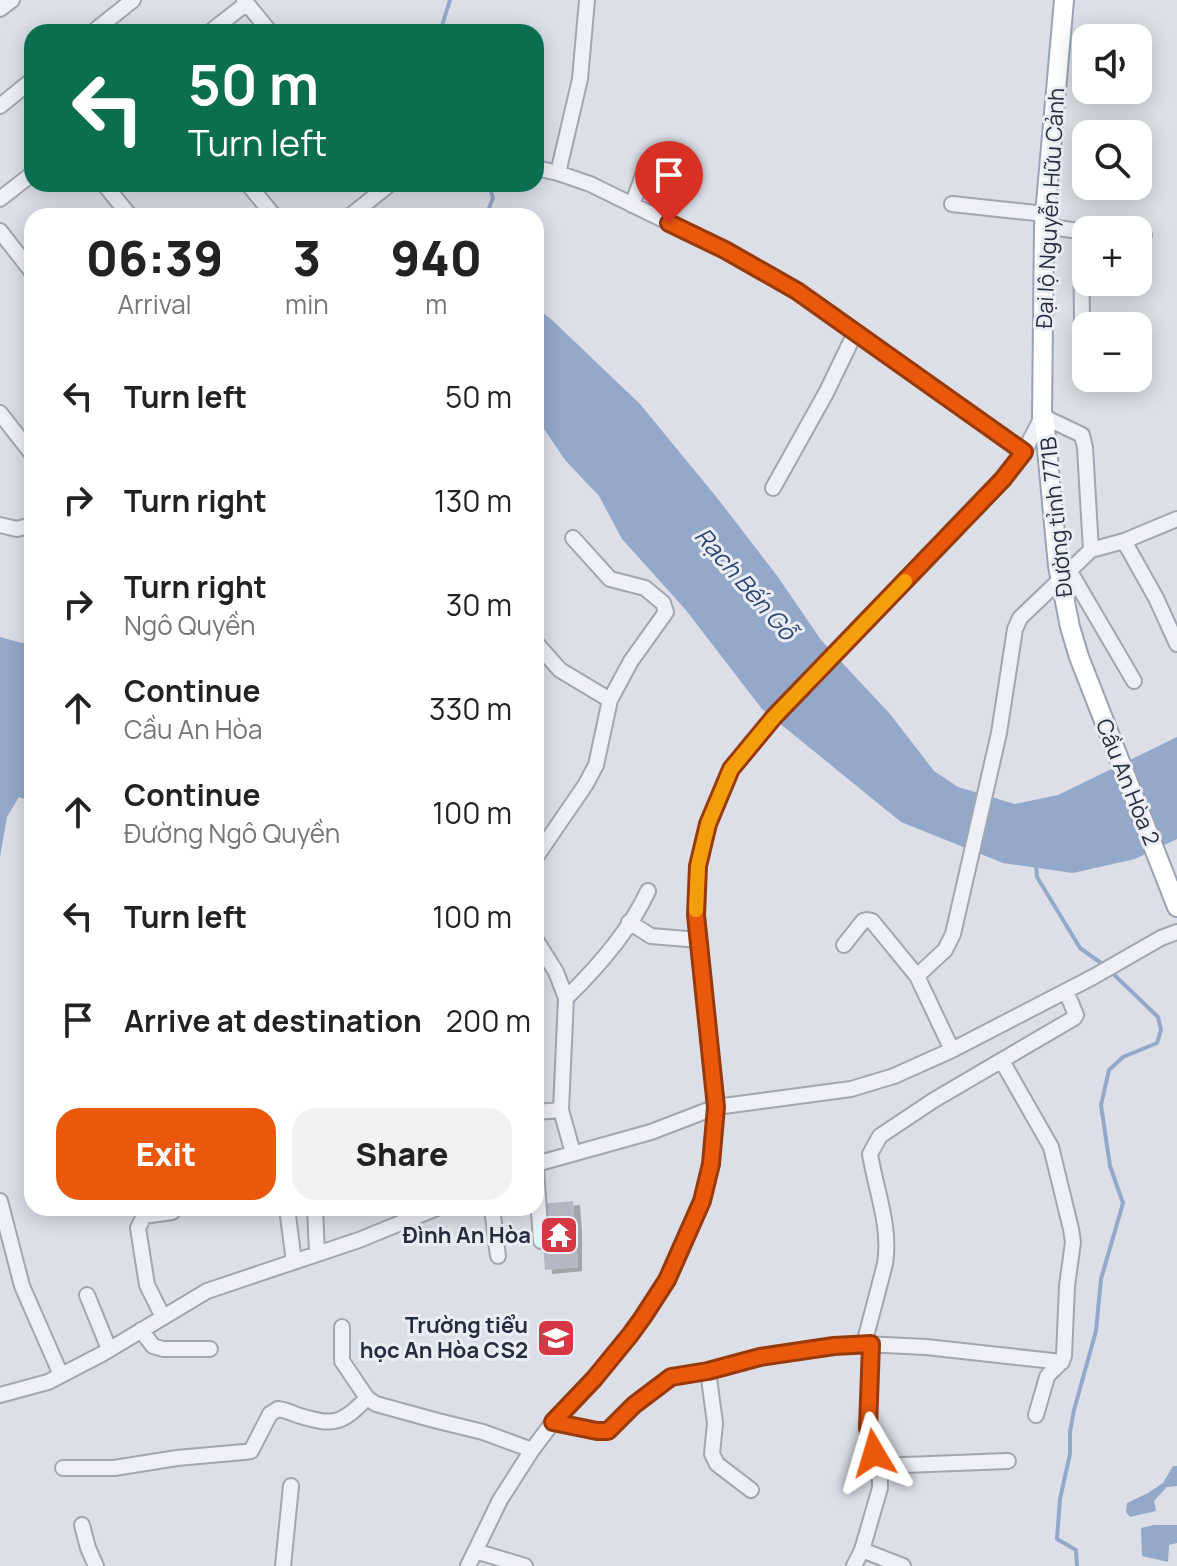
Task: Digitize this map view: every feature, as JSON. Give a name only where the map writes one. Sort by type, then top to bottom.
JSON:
[{"type":"main road","name":"Đại lộ Nguyễn Hữu Cảnh","points":[[1043,417],[1045,220],[1064,0]]},
{"type":"main road","name":"Đường tỉnh 771B","points":[[1043,417],[1054,533],[1064,575],[1070,627],[1079,657]]},
{"type":"main road","name":"Cầu An Hòa 2","points":[[1079,657],[1177,907]]},
{"type":"street","points":[[0,9],[12,0]]},
{"type":"street","points":[[103,24],[133,0]]},
{"type":"street","points":[[558,173],[580,79],[587,0]]},
{"type":"street","points":[[220,24],[246,2],[264,24]]},
{"type":"street","points":[[0,106],[24,86]]},
{"type":"street","points":[[632,205],[648,162]]},
{"type":"street","points":[[544,170],[590,184],[725,250],[785,284],[1024,452]]},
{"type":"street","points":[[0,199],[24,180]]},
{"type":"street","points":[[110,192],[124,208]]},
{"type":"street","points":[[254,192],[268,208]]},
{"type":"street","points":[[360,208],[380,192]]},
{"type":"street","points":[[952,204],[1045,220],[1072,228]]},
{"type":"street","points":[[0,231],[24,262]]},
{"type":"street","points":[[773,488],[826,393],[855,333]]},
{"type":"street","points":[[0,413],[24,444]]},
{"type":"street","points":[[1043,417],[1082,435],[1091,550]]},
{"type":"street","name":"Đường tỉnh 771B","points":[[468,1566],[500,1500],[532,1450],[630,1335],[667,1280],[702,1201],[711,1164],[716,1107],[696,915],[698,866],[708,824],[731,769],[774,717],[1003,479],[1024,452],[1043,417]]},
{"type":"street","points":[[917,976],[945,950],[953,934],[989,781],[1015,629],[1020,618],[1091,550],[1124,541],[1177,519]]},
{"type":"street","points":[[0,525],[17,529],[24,527]]},
{"type":"street","points":[[544,846],[576,802],[596,765],[610,700],[631,661],[666,612],[665,607],[645,588],[610,579],[573,538]]},
{"type":"street","points":[[1124,541],[1177,644]]},
{"type":"street","points":[[1064,575],[1134,681]]},
{"type":"street","points":[[544,652],[560,670],[610,700]]},
{"type":"street","points":[[566,998],[592,973],[641,907],[648,891]]},
{"type":"street","points":[[844,945],[863,921],[872,921],[917,976],[952,1050]]},
{"type":"street","points":[[629,922],[651,936],[699,940]]},
{"type":"street","points":[[544,1164],[651,1132],[716,1107],[865,1086],[904,1072],[1177,932]]},
{"type":"street","points":[[544,953],[566,998],[561,1110],[573,1153]]},
{"type":"street","points":[[854,1566],[862,1550],[880,1488],[868,1428],[868,1344],[887,1250],[887,1232],[870,1154],[880,1136],[934,1100],[1074,1018],[1075,1009],[1066,991]]},
{"type":"street","points":[[1002,1061],[1051,1147],[1071,1229],[1072,1255],[1067,1286],[1064,1356],[1047,1377],[1036,1415]]},
{"type":"street","points":[[544,1111],[561,1110]]},
{"type":"street","points":[[0,1201],[22,1286],[61,1375]]},
{"type":"street","points":[[144,1216],[138,1228],[147,1285],[163,1317]]},
{"type":"street","points":[[288,1216],[294,1262]]},
{"type":"street","points":[[315,1216],[317,1254]]},
{"type":"street","points":[[1,1394],[48,1382],[207,1291],[359,1240],[418,1216]]},
{"type":"street","points":[[493,1216],[498,1256]]},
{"type":"street","points":[[539,1216],[541,1241]]},
{"type":"street","points":[[87,1295],[109,1349]]},
{"type":"street","points":[[342,1327],[342,1361],[367,1398],[376,1404],[483,1432],[532,1450]]},
{"type":"street","points":[[141,1330],[153,1346],[163,1349],[210,1349]]},
{"type":"street","points":[[553,1422],[608,1431],[634,1405],[671,1377],[760,1357],[834,1346],[926,1347],[1062,1362]]},
{"type":"street","points":[[708,1371],[715,1423],[712,1454],[717,1464],[751,1490]]},
{"type":"street","points":[[63,1468],[114,1468],[251,1451],[270,1414],[278,1409],[332,1422],[343,1420],[367,1398]]},
{"type":"street","points":[[878,1466],[1008,1461]]},
{"type":"street","points":[[283,1566],[291,1486]]},
{"type":"street","points":[[82,1525],[96,1566]]},
{"type":"street","points":[[862,1550],[903,1566]]},
{"type":"street","points":[[475,1551],[525,1566]]},
{"type":"water","name":"Rạch Bến Gỗ","points":[[544,314],[640,404],[778,577],[821,640],[890,714],[934,771],[958,787],[1015,804],[1058,795],[1177,737],[1177,839],[1135,859],[1073,873],[1003,863],[901,822],[762,709],[685,609],[622,539],[599,496],[565,460],[544,429]]},
{"type":"water","points":[[0,637],[24,643],[24,799],[19,797],[7,817],[0,857]]},
{"type":"water","points":[[1173,1466],[1177,1466],[1177,1486],[1167,1487],[1154,1501],[1156,1511],[1130,1517],[1126,1512],[1127,1503],[1163,1483]]},
{"type":"water","points":[[1177,1525],[1177,1543],[1169,1545],[1168,1562],[1142,1556],[1141,1528]]},
{"type":"building","name":"Đình An Hòa","points":[[573,1201],[578,1267],[545,1270],[541,1216],[544,1216],[544,1204]]},
{"type":"waterway","points":[[442,24],[450,0]]},
{"type":"waterway","points":[[489,208],[493,198],[491,192]]},
{"type":"waterway","points":[[1036,865],[1037,877],[1080,948],[1104,965],[1158,1017],[1161,1030],[1157,1043],[1123,1057],[1109,1070],[1101,1105],[1110,1166],[1123,1203],[1101,1279],[1096,1331],[1074,1410],[1070,1454],[1060,1499],[1057,1539],[1076,1550],[1077,1566]]},
{"type":"slow traffic","points":[[696,910],[698,866],[708,824],[731,769],[774,717],[905,581]]},
{"type":"place","name":"Đình An Hòa","points":[[559,1235]]},
{"type":"place","name":"Trường tiểu học An Hòa CS2","points":[[556,1338]]},
{"type":"route","points":[[669,223],[725,250],[797,291],[1024,452],[1003,479],[774,717],[731,769],[708,824],[698,866],[696,915],[716,1107],[711,1164],[702,1201],[667,1280],[643,1317],[594,1379],[553,1422],[608,1431],[634,1405],[671,1377],[760,1357],[871,1344],[868,1428],[874,1453]]}]
